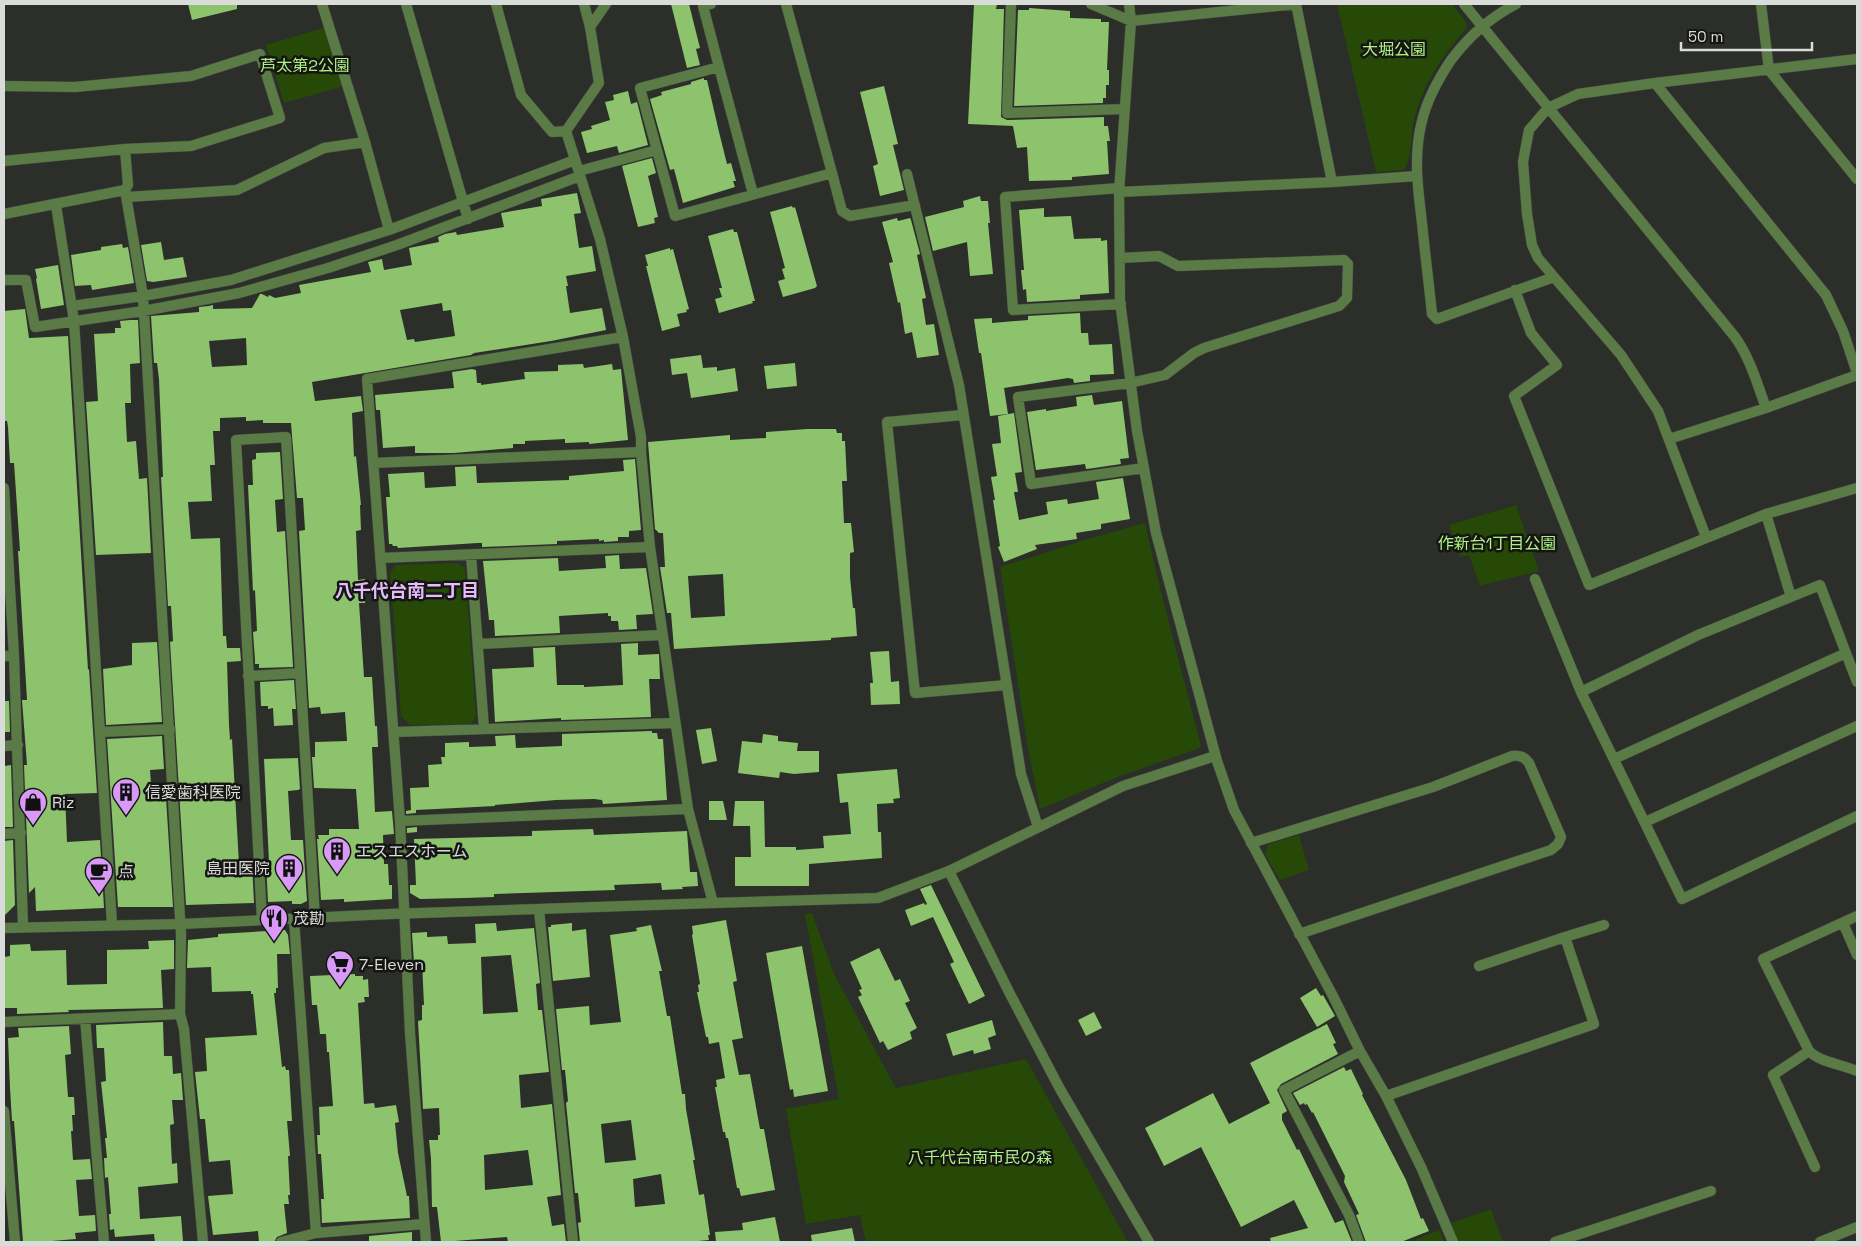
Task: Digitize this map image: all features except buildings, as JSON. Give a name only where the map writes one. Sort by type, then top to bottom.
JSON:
[{"type":"street","points":[[322,4],[365,142],[389,230]]},
{"type":"street","points":[[406,4],[462,204],[468,219]]},
{"type":"street","points":[[496,4],[521,96],[552,132],[566,131]]},
{"type":"street","points":[[566,131],[599,83],[590,27],[584,4]]},
{"type":"street","points":[[590,27],[606,4]]},
{"type":"street","points":[[711,4],[703,6],[753,194]]},
{"type":"street","points":[[786,4],[842,211],[850,216],[915,205]]},
{"type":"street","points":[[1011,4],[1007,113],[1125,109]]},
{"type":"street","points":[[1091,4],[1131,21],[1296,4],[1332,182]]},
{"type":"street","points":[[1129,4],[1131,21],[1119,190],[1121,304],[1137,431],[1156,533],[1215,756],[1234,810],[1333,996],[1360,1051],[1386,1096],[1421,1167],[1453,1242]]},
{"type":"street","points":[[1464,4],[1735,337],[1743,348],[1766,408]]},
{"type":"street","points":[[1516,4],[1481,26],[1460,48],[1439,78],[1422,121],[1417,176],[1432,314],[1437,319],[1554,277]]},
{"type":"street","points":[[1761,4],[1769,70],[1857,179]]},
{"type":"street","points":[[4,86],[75,87],[191,76],[260,54],[280,118],[191,146],[125,148],[4,161]]},
{"type":"street","points":[[1706,537],[1658,411],[1620,355],[1538,258],[1531,239],[1527,214],[1523,162],[1529,130],[1548,108],[1578,94],[1857,59]]},
{"type":"street","points":[[719,67],[640,88],[675,216],[832,173]]},
{"type":"street","points":[[1655,83],[1826,295],[1843,331],[1857,374],[1766,408],[1669,439]]},
{"type":"street","points":[[566,131],[600,239],[623,337],[641,437],[650,547],[688,809],[713,903]]},
{"type":"street","points":[[4,214],[126,194],[237,190],[324,148],[365,142]]},
{"type":"street","points":[[125,148],[128,185],[126,194],[143,296],[181,924],[180,1014],[184,1029],[203,1242]]},
{"type":"street","points":[[4,280],[26,280],[35,327],[144,311],[238,293],[336,265],[468,219],[580,173],[657,150]]},
{"type":"street","points":[[72,306],[143,296],[231,280],[389,230],[575,160]]},
{"type":"street","points":[[908,174],[959,386],[1021,774],[1038,827]]},
{"type":"street","points":[[1121,304],[1013,310],[1005,196],[1332,182],[1417,176]]},
{"type":"street","points":[[56,205],[74,321],[112,924]]},
{"type":"street","points":[[1120,258],[1159,256],[1178,266],[1344,260],[1348,264],[1347,298],[1340,306],[1204,348],[1194,353],[1165,375],[1130,382],[1018,397],[1031,484],[1144,468]]},
{"type":"street","points":[[1514,290],[1532,334],[1557,365],[1514,396],[1589,585],[1766,514],[1857,488]]},
{"type":"street","points":[[426,1242],[394,732],[366,379],[623,337]]},
{"type":"street","points":[[963,416],[887,422],[916,693],[1007,685]]},
{"type":"street","points":[[262,920],[236,440],[286,437],[315,918]]},
{"type":"street","points":[[373,463],[641,452]]},
{"type":"street","points":[[4,488],[9,656],[18,745],[23,926]]},
{"type":"street","points":[[1766,514],[1790,597]]},
{"type":"street","points":[[380,558],[650,547]]},
{"type":"street","points":[[471,554],[484,728]]},
{"type":"street","points":[[1535,579],[1581,692],[1682,899],[1857,816]]},
{"type":"street","points":[[1581,692],[1698,635],[1820,585],[1857,682]]},
{"type":"street","points":[[478,644],[662,635]]},
{"type":"street","points":[[1614,758],[1846,652]]},
{"type":"street","points":[[248,676],[300,673]]},
{"type":"street","points":[[394,732],[675,723]]},
{"type":"street","points":[[1645,822],[1857,726]]},
{"type":"street","points":[[100,732],[170,729]]},
{"type":"street","points":[[4,746],[18,745]]},
{"type":"street","points":[[1252,843],[1433,787],[1512,756],[1519,755],[1530,763],[1561,837],[1558,844],[1550,850],[1299,934]]},
{"type":"street","points":[[4,928],[23,926],[181,924],[404,914],[878,898],[949,871],[1122,786],[1215,756]]},
{"type":"street","points":[[400,821],[688,809]]},
{"type":"street","points":[[4,834],[20,833]]},
{"type":"street","points":[[949,871],[1060,1089],[1149,1242]]},
{"type":"street","points":[[539,910],[573,1242]]},
{"type":"street","points":[[1857,916],[1763,960],[1809,1051],[1818,1058],[1847,1066],[1857,1071]]},
{"type":"street","points":[[294,919],[316,1233]]},
{"type":"street","points":[[1843,923],[1857,955]]},
{"type":"street","points":[[1479,966],[1604,925]]},
{"type":"street","points":[[1386,1096],[1594,1024],[1565,937]]},
{"type":"street","points":[[4,1022],[180,1014]]},
{"type":"street","points":[[85,1018],[104,1242]]},
{"type":"street","points":[[1359,1242],[1349,1215],[1284,1090],[1360,1051]]},
{"type":"street","points":[[1809,1051],[1773,1075],[1814,1168]]},
{"type":"street","points":[[4,1111],[15,1242]]},
{"type":"street","points":[[1555,1242],[1711,1191]]},
{"type":"street","points":[[280,1242],[316,1233],[424,1224]]},
{"type":"street","points":[[1820,1242],[1857,1226]]},
{"type":"green space","name":"大堀公園","points":[[1337,4],[1452,4],[1466,22],[1467,28],[1442,60],[1422,95],[1414,121],[1409,159],[1404,170],[1376,172]]},
{"type":"green space","name":"芦太第2公園","points":[[326,27],[344,86],[284,103],[266,45]]},
{"type":"green space","name":"作新台1丁目公園","points":[[1516,505],[1539,571],[1480,586],[1469,555],[1460,557],[1449,525]]},
{"type":"green space","points":[[1145,523],[1201,746],[1120,776],[1040,809],[1028,749],[1000,567]]},
{"type":"green space","points":[[458,563],[465,568],[476,716],[471,724],[410,725],[401,716],[390,573],[396,565]]},
{"type":"green space","points":[[1299,835],[1309,870],[1280,880],[1265,855],[1268,844]]},
{"type":"green space","name":"八千代台南市民の森","points":[[812,913],[834,974],[896,1088],[1026,1059],[1128,1242],[866,1242],[860,1215],[806,1224],[786,1109],[839,1099],[805,914]]},
{"type":"green space","points":[[1491,1209],[1503,1242],[1459,1242],[1451,1223]]},
{"type":"green space","points":[[1439,1230],[1444,1242],[1410,1242]]},
{"type":"place","name":"信愛歯科医院","points":[[126,816]]},
{"type":"place","name":"Riz","points":[[33,826]]},
{"type":"place","name":"エスエスホーム","points":[[337,875]]},
{"type":"place","name":"島田医院","points":[[289,892]]},
{"type":"place","name":"点","points":[[99,895]]},
{"type":"place","name":"茂勘","points":[[274,942]]},
{"type":"place","name":"7-Eleven","points":[[340,988]]},
{"type":"district","name":"八千代台南二丁目","points":[[407,590]]}]
